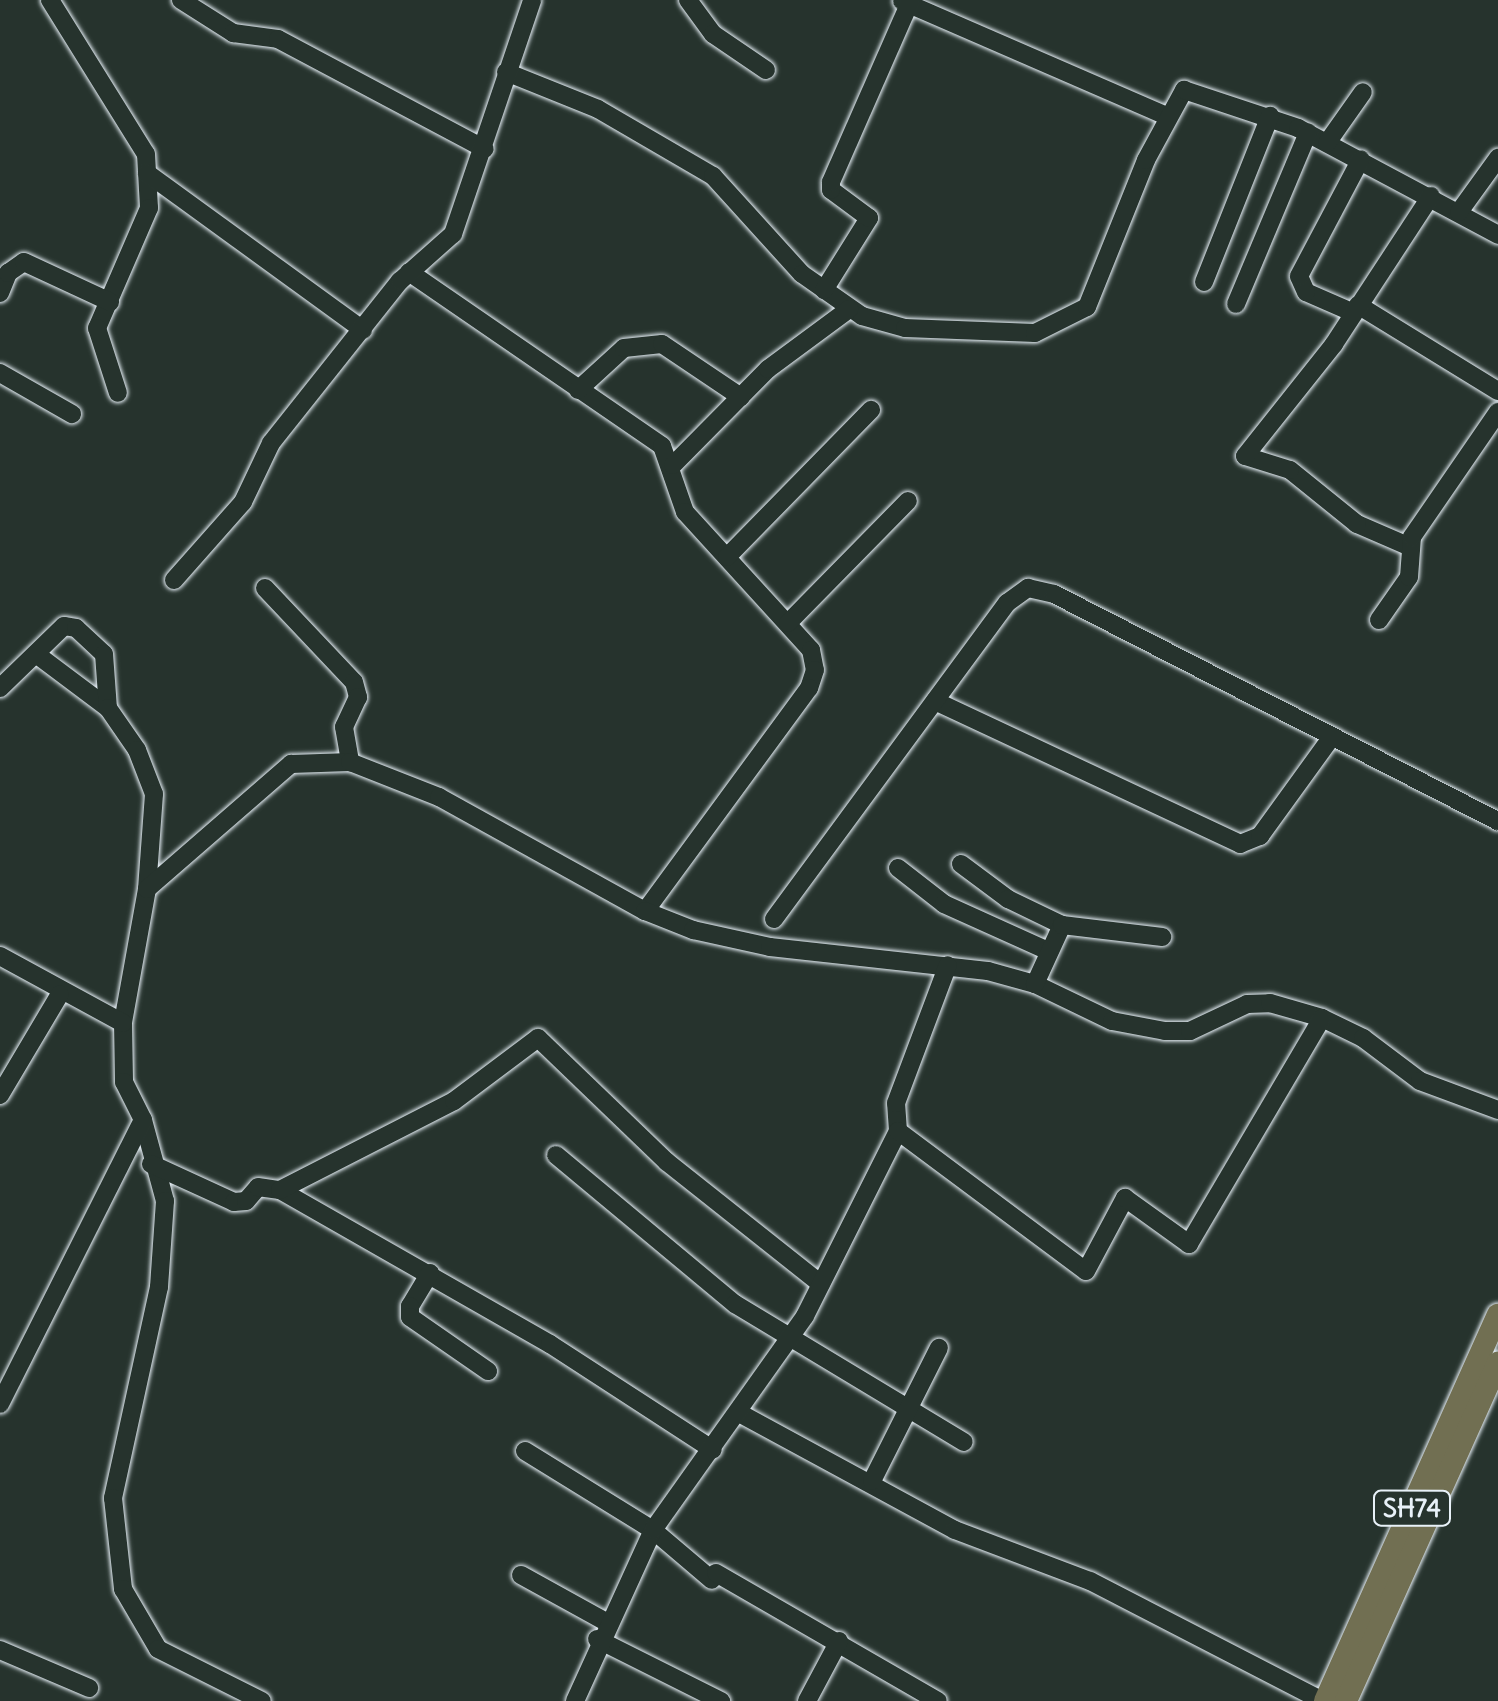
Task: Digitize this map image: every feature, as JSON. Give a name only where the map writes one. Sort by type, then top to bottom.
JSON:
[{"type":"main road","name":"SH74","points":[[1323,1701],[1498,1316]]},
{"type":"main road","name":"SH74","points":[[1346,1701],[1498,1363]]},
{"type":"street","points":[[50,0],[100,71],[146,154],[149,208],[96,328],[118,393]]},
{"type":"street","points":[[180,0],[225,30],[278,39],[485,150]]},
{"type":"street","points":[[174,580],[243,502],[271,443],[409,272],[452,234],[485,150],[506,72],[532,0]]},
{"type":"street","points":[[688,0],[713,34],[766,70]]},
{"type":"street","points":[[824,290],[869,218],[831,190],[831,182],[907,2],[1167,116]]},
{"type":"street","points":[[506,72],[598,108],[712,176],[824,290],[849,309],[905,328],[1035,333],[1074,316],[1096,294],[1178,95],[1193,90],[1308,133],[1498,235]]},
{"type":"street","points":[[1327,143],[1363,92]]},
{"type":"street","points":[[1204,282],[1270,116]]},
{"type":"street","points":[[1236,304],[1308,133]]},
{"type":"street","points":[[1460,212],[1498,158]]},
{"type":"street","points":[[1361,160],[1299,276],[1306,292],[1356,309],[1498,391]]},
{"type":"street","points":[[147,173],[363,330]]},
{"type":"street","points":[[1408,546],[1357,524],[1290,470],[1245,456],[1356,309],[1431,196]]},
{"type":"street","points":[[0,294],[8,273],[24,262],[110,302]]},
{"type":"street","points":[[409,272],[653,439],[672,465],[678,500],[811,650],[814,679],[645,911]]},
{"type":"street","points":[[672,465],[741,398],[849,309]]},
{"type":"street","points":[[578,390],[624,348],[662,344],[741,398]]},
{"type":"street","points":[[0,374],[72,414]]},
{"type":"street","points":[[728,557],[870,410]]},
{"type":"street","points":[[1379,620],[1409,576],[1408,546],[1498,412]]},
{"type":"street","points":[[788,623],[908,502]]},
{"type":"street","points":[[265,588],[354,682],[358,696],[344,728],[350,762]]},
{"type":"street","points":[[774,919],[1007,604],[1028,588],[1039,588],[1498,821]]},
{"type":"street","points":[[0,688],[64,626],[76,628],[104,654],[108,708]]},
{"type":"street","points":[[36,654],[108,708],[137,750],[154,794],[147,889],[123,1023],[124,1082],[143,1120],[151,1164],[165,1201],[159,1287],[113,1498],[123,1589],[158,1649],[262,1701]]},
{"type":"street","points":[[934,701],[1240,844],[1260,836],[1331,738]]},
{"type":"street","points":[[147,889],[291,764],[350,762],[440,797],[645,911],[770,947],[948,965],[1035,984],[1112,1022],[1164,1031],[1190,1031],[1259,1001],[1322,1018],[1363,1038],[1420,1081],[1498,1110]]},
{"type":"street","points":[[961,864],[1008,898],[1062,925],[1162,938]]},
{"type":"street","points":[[898,868],[944,904],[1048,952]]},
{"type":"street","points":[[1035,984],[1062,925]]},
{"type":"street","points":[[0,956],[60,994],[123,1023]]},
{"type":"street","points":[[574,1701],[598,1639],[652,1530],[741,1414],[821,1284],[898,1131],[896,1103],[948,965]]},
{"type":"street","points":[[0,1095],[60,994]]},
{"type":"street","points":[[898,1131],[1086,1271],[1125,1198],[1189,1244],[1322,1018]]},
{"type":"street","points":[[280,1190],[454,1100],[538,1038],[667,1162],[821,1284]]},
{"type":"street","points":[[0,1404],[143,1120]]},
{"type":"street","points":[[556,1154],[735,1304],[790,1339],[911,1404],[964,1442]]},
{"type":"street","points":[[151,1164],[234,1202],[246,1201],[258,1186],[280,1190],[430,1274],[713,1450]]},
{"type":"street","points":[[430,1274],[410,1317],[488,1371]]},
{"type":"street","points":[[872,1480],[939,1348]]},
{"type":"street","points":[[741,1414],[872,1480],[955,1530],[1090,1581],[1323,1701]]},
{"type":"street","points":[[525,1451],[652,1530],[714,1577],[839,1641],[938,1701]]},
{"type":"street","points":[[521,1574],[606,1622]]},
{"type":"street","points":[[598,1639],[721,1701]]},
{"type":"street","points":[[807,1701],[839,1641]]},
{"type":"street","points":[[0,1650],[89,1688]]}]
